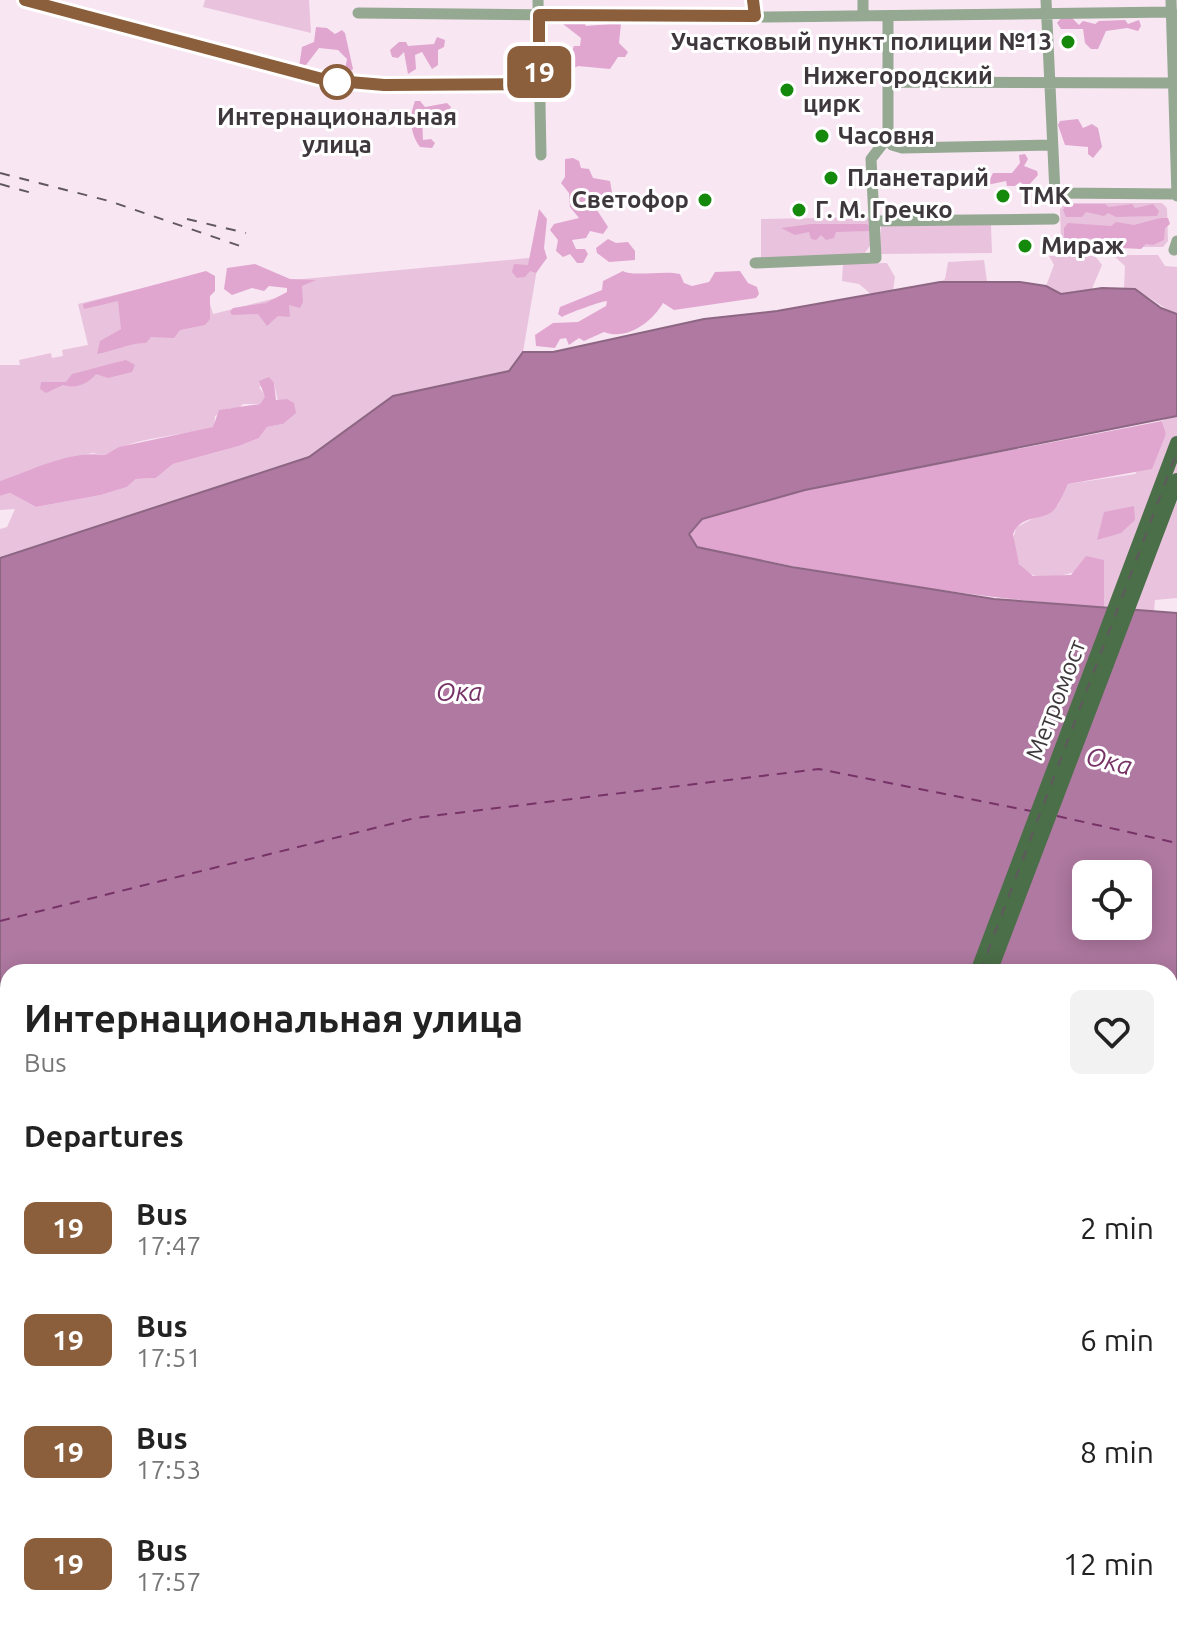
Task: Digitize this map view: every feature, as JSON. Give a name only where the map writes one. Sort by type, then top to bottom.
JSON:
[{"type":"main road","name":"Метромост","points":[[980,964],[1177,443]]},
{"type":"main road","name":"Метромост","points":[[993,964],[1177,480]]},
{"type":"street","points":[[24,0],[326,80],[384,85],[539,84]]},
{"type":"street","points":[[538,0],[541,155]]},
{"type":"street","points":[[753,0],[755,16]]},
{"type":"street","points":[[863,0],[863,16]]},
{"type":"street","points":[[358,13],[888,16],[1046,14],[1171,6],[1177,195],[1055,193],[1048,82],[1046,14],[1046,0]]},
{"type":"street","points":[[888,16],[888,137],[892,145],[902,148],[1051,145]]},
{"type":"street","points":[[888,82],[1173,83]]},
{"type":"street","points":[[755,263],[876,258],[871,159],[888,137]]},
{"type":"street","points":[[874,221],[1054,219]]},
{"type":"shaded area","points":[[205,0],[309,0],[311,33],[203,7]]},
{"type":"shaded area","points":[[554,17],[582,18],[586,26],[610,24],[617,17],[626,21],[621,24],[619,43],[628,52],[625,57],[618,57],[610,69],[578,66],[572,69],[566,65],[574,46],[580,46],[581,38]]},
{"type":"shaded area","points":[[1071,17],[1079,25],[1083,21],[1095,24],[1099,21],[1125,20],[1128,24],[1139,20],[1141,26],[1138,31],[1127,28],[1106,31],[1098,49],[1091,49],[1085,43],[1083,29],[1061,29],[1057,23],[1061,18]]},
{"type":"shaded area","points":[[316,27],[327,28],[335,34],[342,30],[345,33],[353,69],[348,73],[345,70],[347,59],[338,50],[319,48],[306,65],[299,67],[302,47],[314,42]]},
{"type":"shaded area","points":[[437,37],[445,40],[444,47],[438,50],[438,65],[432,69],[422,52],[415,55],[416,69],[408,74],[404,52],[398,58],[392,57],[390,50],[399,42],[406,42],[408,46],[434,44]]},
{"type":"shaded area","points":[[415,101],[420,101],[425,107],[447,103],[451,107],[447,113],[422,117],[423,140],[431,139],[435,143],[432,148],[420,147],[412,131]]},
{"type":"shaded area","points":[[1078,119],[1083,128],[1092,124],[1098,128],[1102,147],[1093,158],[1088,154],[1088,147],[1065,145],[1058,125],[1060,121]]},
{"type":"shaded area","points":[[1025,154],[1028,159],[1024,166],[1037,171],[1038,175],[1027,187],[1020,182],[1007,186],[1006,181],[987,185],[993,173],[1012,173],[1020,163],[1019,155]]},
{"type":"shaded area","points":[[565,159],[579,161],[581,168],[589,169],[593,178],[610,181],[613,198],[606,201],[597,193],[584,202],[586,207],[597,210],[608,227],[603,234],[590,231],[586,238],[572,240],[576,249],[585,249],[588,254],[583,263],[577,263],[570,254],[563,257],[556,251],[558,240],[550,230],[554,224],[579,218],[570,207],[569,193],[561,183],[565,177]]},
{"type":"shaded area","points":[[1066,203],[1162,203],[1167,208],[1168,241],[1163,247],[1065,247],[1061,242],[1060,209]]},
{"type":"shaded area","points":[[1066,204],[1105,204],[1109,207],[1132,204],[1135,208],[1153,204],[1159,211],[1157,216],[1116,217],[1108,213],[1104,216],[1086,212],[1082,217],[1066,217],[1063,210]]},
{"type":"shaded area","points":[[539,209],[547,219],[544,248],[547,258],[536,273],[530,271],[525,277],[517,278],[512,272],[514,264],[528,265]]},
{"type":"shaded area","points":[[871,217],[872,243],[864,254],[761,258],[761,219]]},
{"type":"shaded area","points":[[1168,218],[1170,224],[1165,228],[1164,240],[1153,245],[1146,244],[1141,249],[1121,248],[1118,243],[1097,243],[1090,238],[1075,244],[1064,239],[1064,228],[1068,223],[1111,226],[1116,222],[1134,225]]},
{"type":"shaded area","points":[[811,224],[867,224],[870,227],[869,231],[836,232],[834,238],[826,240],[821,235],[816,240],[811,239],[809,232],[795,235],[781,228]]},
{"type":"shaded area","points":[[991,225],[992,253],[879,254],[881,226]]},
{"type":"shaded area","points":[[608,239],[616,243],[628,242],[635,251],[635,260],[609,262],[597,253],[596,248]]},
{"type":"shaded area","points":[[1113,255],[1158,255],[1165,266],[1177,267],[1177,314],[1138,292],[1124,288],[1125,266]]},
{"type":"shaded area","points":[[1049,256],[1095,256],[1102,265],[1091,291],[1061,294],[1046,286],[1054,265]]},
{"type":"shaded area","points":[[539,257],[523,352],[509,371],[393,396],[309,457],[0,558],[0,529],[7,527],[15,509],[0,510],[0,496],[10,493],[36,507],[101,495],[127,487],[136,479],[156,478],[173,464],[239,446],[259,438],[267,427],[283,424],[274,383],[259,387],[266,397],[260,404],[230,408],[215,416],[214,427],[144,440],[105,455],[92,453],[0,481],[0,365],[20,365],[19,360],[51,353],[52,358],[63,356],[62,350],[88,345],[78,304],[201,274],[213,314],[292,294],[292,280]]},
{"type":"shaded area","points":[[984,260],[987,281],[940,282],[945,279],[948,262]]},
{"type":"shaded area","points":[[887,263],[895,277],[893,291],[872,295],[859,284],[842,281],[843,264]]},
{"type":"shaded area","points":[[255,264],[290,279],[316,280],[302,286],[303,302],[300,308],[289,305],[290,317],[278,316],[267,326],[258,314],[232,315],[230,312],[233,308],[266,303],[287,292],[287,288],[269,286],[264,291],[252,288],[232,295],[224,289],[227,268]]},
{"type":"shaded area","points":[[206,271],[215,276],[215,291],[210,296],[210,319],[205,325],[180,330],[174,338],[151,337],[146,343],[97,354],[100,341],[121,329],[118,301],[84,309],[83,304]]},
{"type":"shaded area","points":[[623,271],[680,274],[684,283],[692,286],[709,282],[715,272],[740,271],[748,283],[757,287],[759,294],[756,298],[674,310],[663,303],[646,323],[630,332],[604,332],[584,341],[579,338],[569,345],[566,338],[560,339],[555,348],[536,346],[535,335],[553,323],[578,322],[606,306],[607,301],[562,317],[558,314],[560,307],[602,290],[603,281]]},
{"type":"shaded area","points":[[126,360],[135,365],[132,372],[108,378],[96,374],[81,385],[63,385],[46,393],[40,389],[41,382],[66,382],[72,374]]},
{"type":"shaded area","points":[[269,377],[274,383],[276,400],[287,399],[294,403],[296,413],[283,424],[267,427],[259,438],[173,464],[156,478],[136,479],[127,487],[101,495],[36,507],[10,493],[0,496],[0,481],[51,462],[78,455],[105,455],[119,447],[213,427],[219,410],[260,404],[265,397],[259,381]]},
{"type":"shaded area","points":[[1177,416],[1177,598],[1155,600],[1154,611],[1104,608],[1104,560],[1056,576],[1032,575],[1023,568],[1013,546],[1017,527],[1058,505],[1068,484],[1135,474],[1166,434],[1162,421]]},
{"type":"shaded area","points":[[1162,421],[1166,434],[1152,469],[1068,484],[1053,510],[1023,522],[1013,534],[1019,564],[1033,576],[1071,575],[1086,556],[1104,560],[1104,608],[951,592],[798,567],[697,547],[689,534],[702,519],[805,490]]},
{"type":"shaded area","points":[[1134,506],[1135,520],[1121,533],[1097,540],[1104,512]]},
{"type":"water","name":"Ока","points":[[940,282],[1020,282],[1046,286],[1061,294],[1102,288],[1135,289],[1161,308],[1177,314],[1177,416],[805,490],[702,519],[689,534],[697,547],[792,567],[994,599],[1177,613],[1177,964],[0,964],[0,558],[309,457],[393,396],[509,371],[523,352],[553,352],[704,319],[777,311]]},
{"type":"ferry route","points":[[0,921],[415,818],[819,769],[1031,811]]},
{"type":"ferry route","points":[[1057,816],[1177,843]]},
{"type":"railway","points":[[0,173],[109,201],[243,247]]},
{"type":"railway","points":[[0,184],[32,193]]},
{"type":"railway","points":[[187,219],[246,233]]},
{"type":"railway","points":[[983,964],[1177,452]]},
{"type":"bus line","name":"19","points":[[25,0],[302,76],[352,84],[384,85],[539,84],[539,15],[755,16],[753,0]]},
{"type":"place","name":"Участковый пункт полиции №13","points":[[1068,42]]},
{"type":"place","name":"Интернациональная улица","points":[[337,82]]},
{"type":"place","name":"Нижегородский цирк","points":[[787,90]]},
{"type":"place","name":"Часовня","points":[[822,136]]},
{"type":"place","name":"Планетарий","points":[[831,178]]},
{"type":"place","name":"ТМК","points":[[1003,196]]},
{"type":"place","name":"Светофор","points":[[705,200]]},
{"type":"place","name":"Г. М. Гречко","points":[[799,210]]},
{"type":"place","name":"Мираж","points":[[1025,246]]}]
